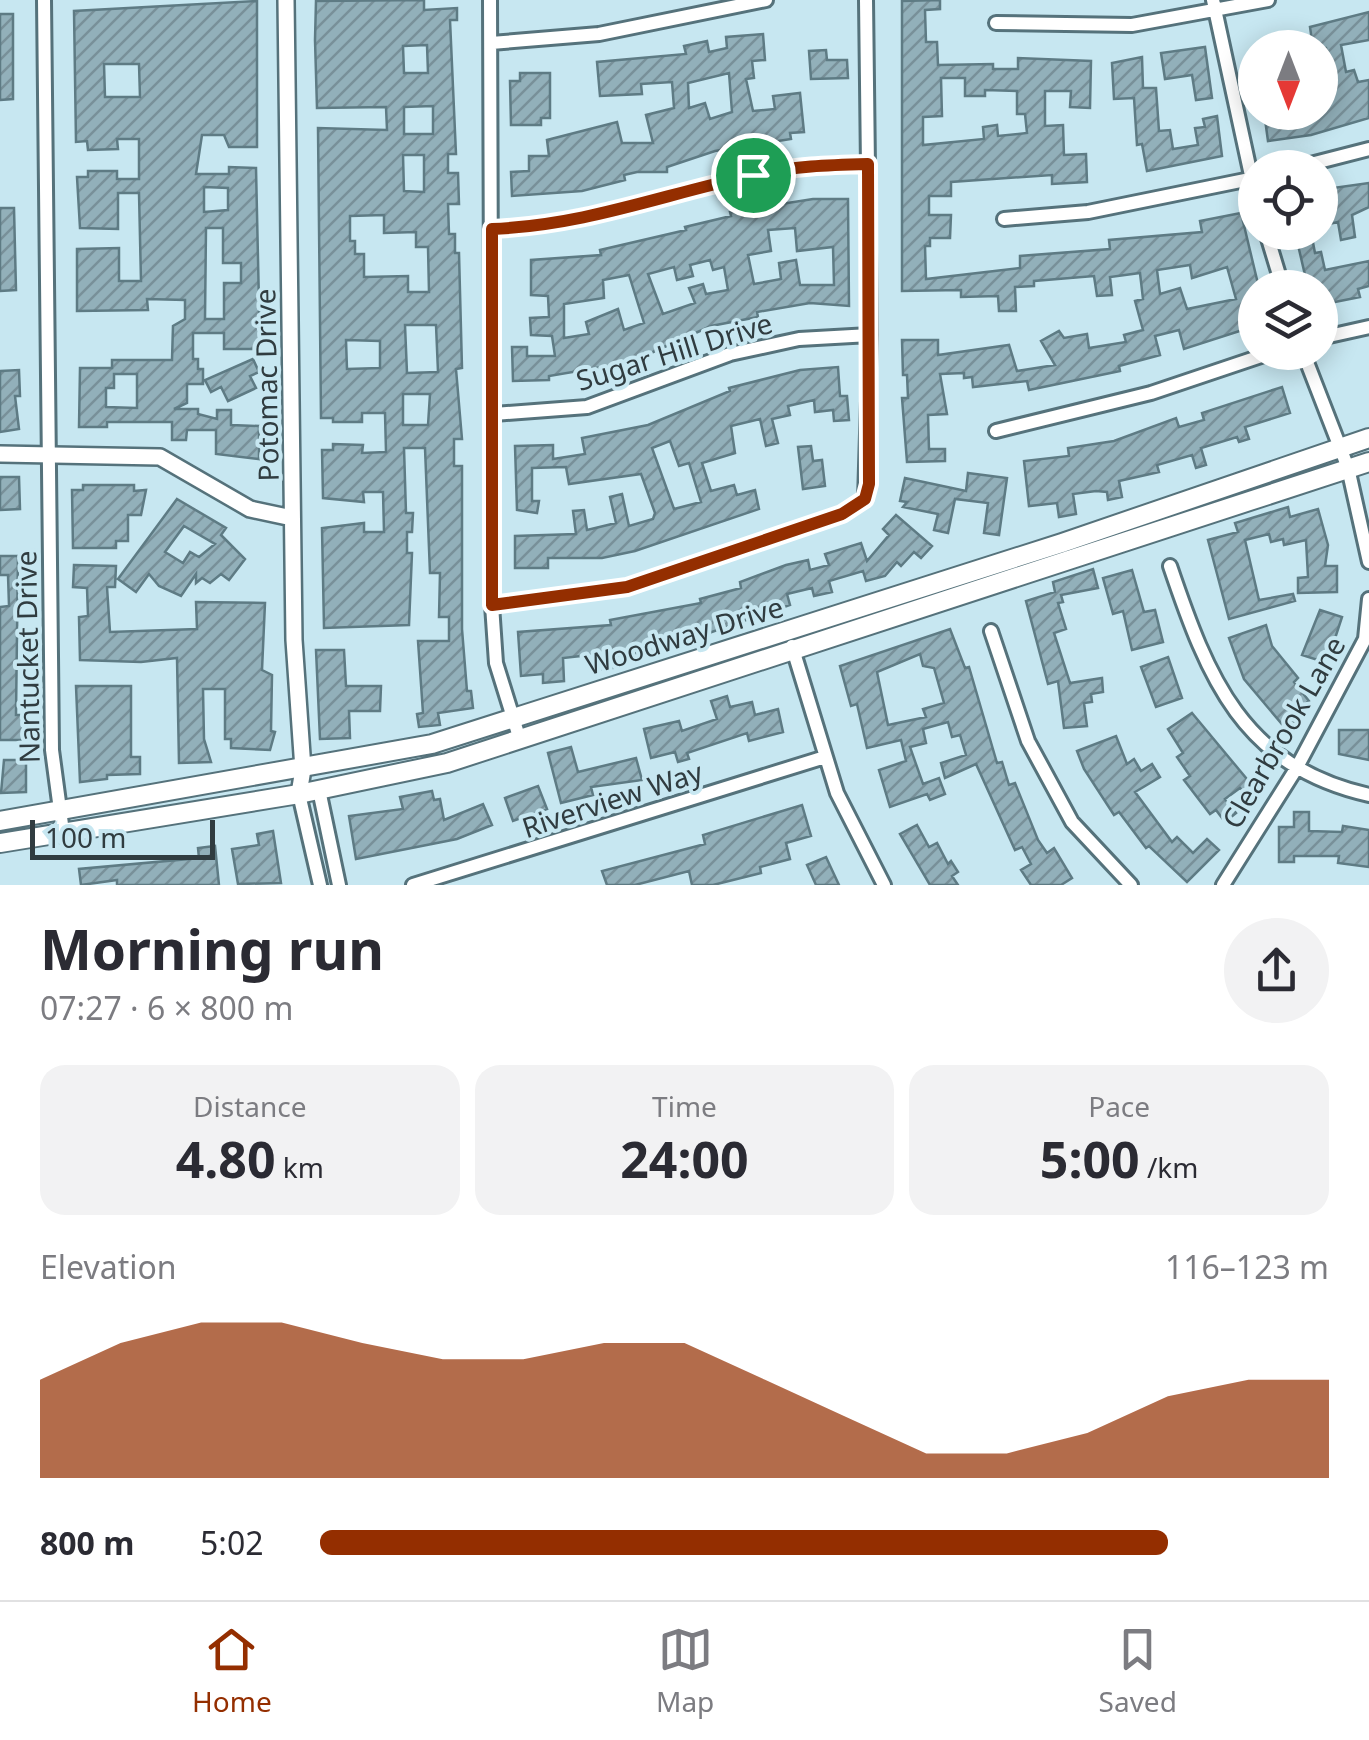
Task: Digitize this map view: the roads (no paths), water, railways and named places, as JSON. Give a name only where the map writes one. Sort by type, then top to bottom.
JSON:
[{"type":"main road","name":"Woodway Drive","points":[[1064,552],[1369,438]]},
{"type":"main road","name":"Woodway Drive","points":[[0,821],[432,744],[513,716],[790,640],[1064,552],[1369,462]]},
{"type":"main road","name":"Woodway Drive","points":[[0,843],[299,794],[447,762],[520,740],[790,640]]},
{"type":"street","name":"Nantucket Drive","points":[[44,0],[52,750],[63,832]]},
{"type":"street","name":"Potomac Drive","points":[[286,0],[292,518],[296,697],[303,769],[299,794],[320,885]]},
{"type":"street","points":[[490,0],[492,605],[496,664],[520,740]]},
{"type":"street","points":[[490,43],[599,34],[766,0]]},
{"type":"street","points":[[492,605],[627,587],[842,514],[865,499],[869,484],[870,335],[866,0]]},
{"type":"street","points":[[996,23],[1100,27],[1268,0]]},
{"type":"street","points":[[1214,6],[1247,150]]},
{"type":"street","points":[[1338,157],[1369,149]]},
{"type":"street","points":[[492,229],[594,218],[787,169],[868,164]]},
{"type":"street","points":[[1004,219],[1104,209],[1238,181]]},
{"type":"street","points":[[1338,334],[1369,326]]},
{"type":"street","name":"Sugar Hill Drive","points":[[494,414],[587,407],[730,354],[799,339],[870,335]]},
{"type":"street","points":[[996,431],[1151,393],[1238,364]]},
{"type":"street","points":[[1311,370],[1348,468],[1369,562]]},
{"type":"street","points":[[0,454],[160,457],[250,509],[292,518]]},
{"type":"street","points":[[1170,566],[1204,659],[1223,696],[1253,736],[1296,768],[1336,787],[1369,794]]},
{"type":"street","name":"Clearbrook Lane","points":[[1223,885],[1296,768],[1365,639],[1369,598]]},
{"type":"street","points":[[991,632],[1028,741],[1072,822],[1131,885]]},
{"type":"street","points":[[790,640],[824,757],[858,839],[884,885]]},
{"type":"street","name":"Riverview Way","points":[[413,885],[824,757]]},
{"type":"street","points":[[303,769],[319,790],[339,885]]}]
